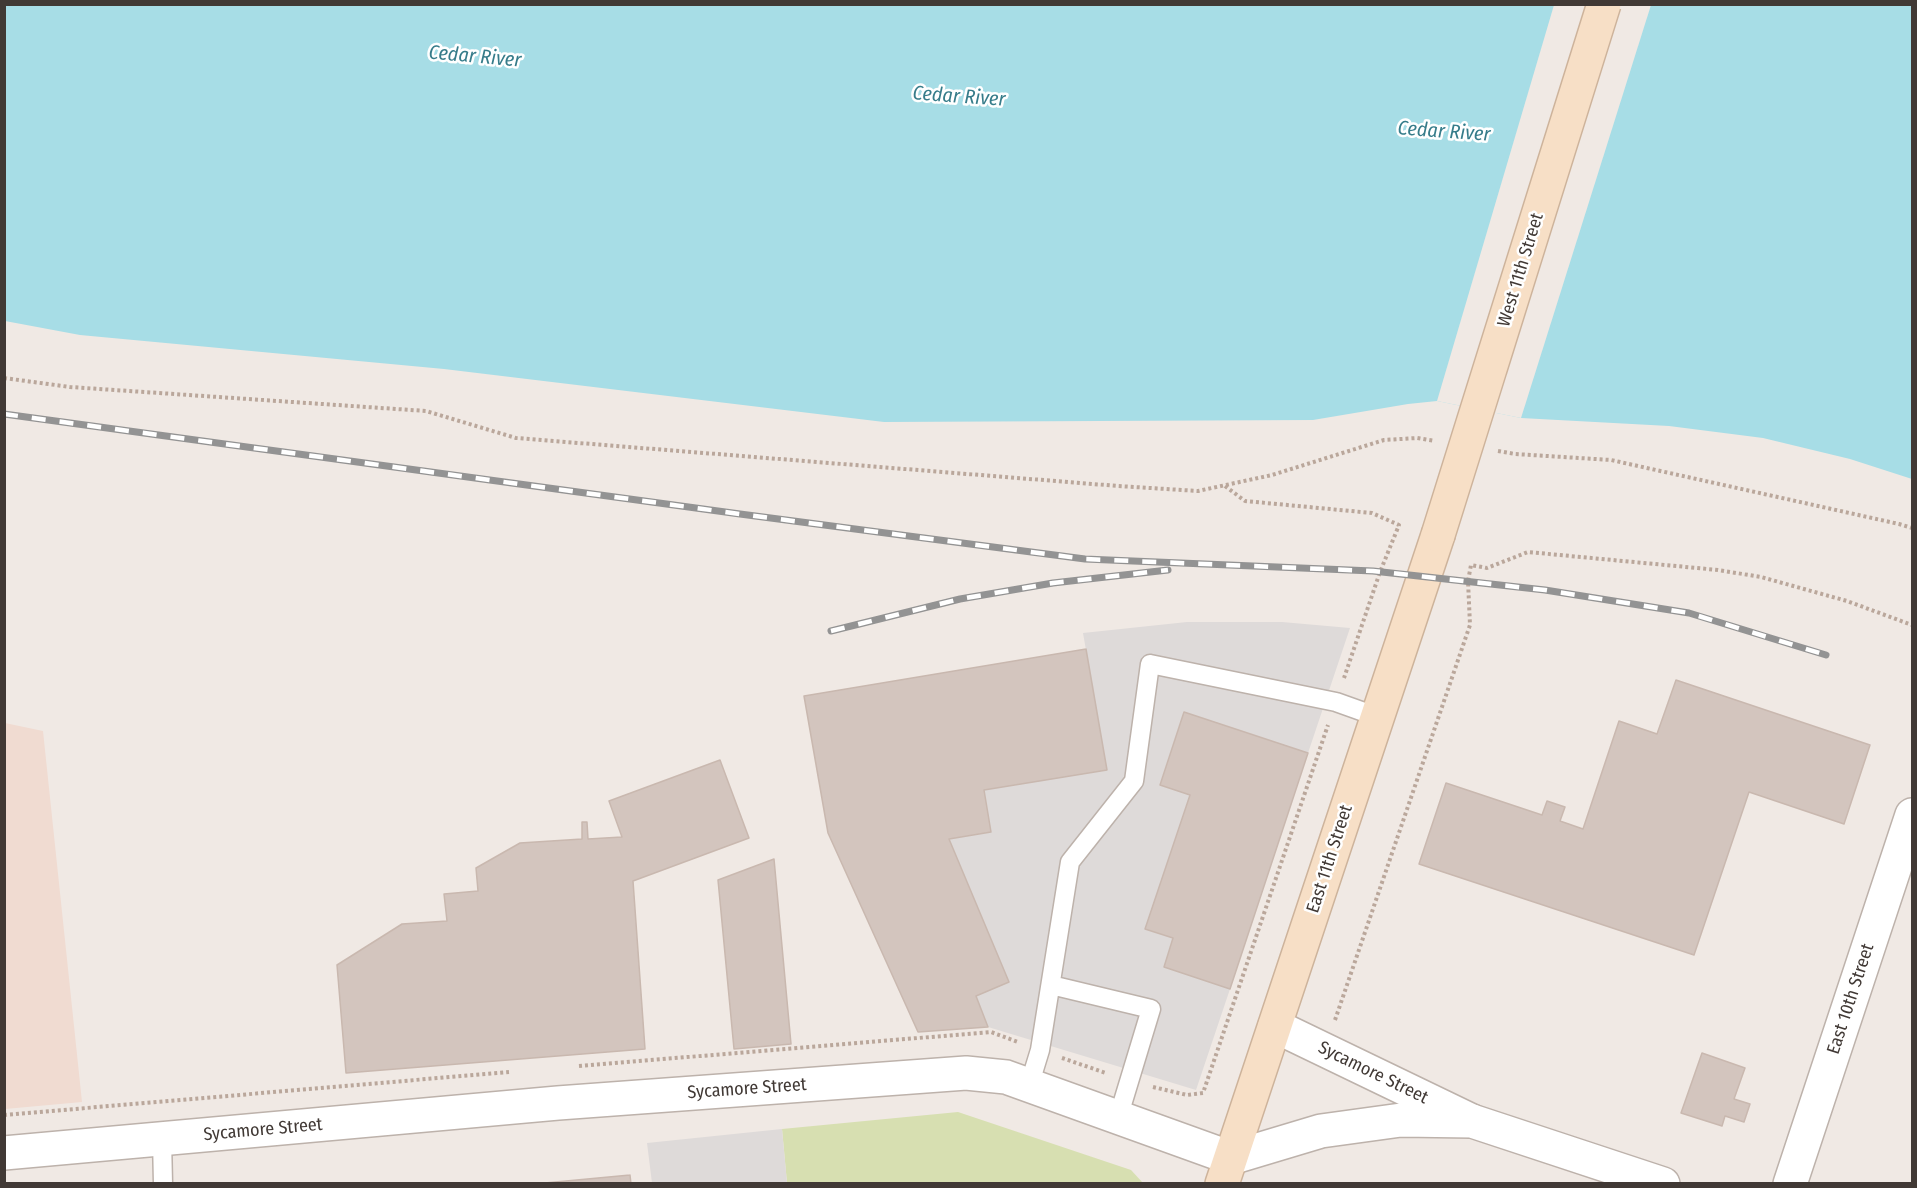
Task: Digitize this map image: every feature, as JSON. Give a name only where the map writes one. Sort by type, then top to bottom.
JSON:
[{"type":"main road","name":"West 11th Street","points":[[1438,535],[1604,4]]},
{"type":"main road","name":"East 11th Street","points":[[1226,1171],[1438,535]]},
{"type":"street","name":"East 10th Street","points":[[1790,1184],[1912,815]]},
{"type":"street","name":"Sycamore Street","points":[[1275,1026],[1472,1121],[1663,1184]]},
{"type":"street","name":"Sycamore Street","points":[[4,1153],[558,1103],[966,1073],[1006,1077],[1118,1118],[1226,1171],[1321,1131],[1401,1120],[1472,1121]]},
{"type":"lane","points":[[1029,1086],[1040,1050],[1070,862],[1134,781],[1150,664],[1336,702],[1378,717]]},
{"type":"lane","points":[[1051,985],[1151,1009],[1118,1118]]},
{"type":"lane","points":[[162,1139],[163,1184]]},
{"type":"path","points":[[4,378],[70,387],[426,411],[516,438],[1198,491],[1272,475],[1384,440],[1418,438],[1439,441]]},
{"type":"path","points":[[1493,450],[1515,454],[1611,460],[1912,528]]},
{"type":"path","points":[[578,1066],[991,1032],[1129,1080],[1187,1095],[1203,1093],[1380,572],[1399,525],[1372,513],[1245,501],[1225,486]]},
{"type":"path","points":[[1324,1050],[1470,625],[1467,581],[1471,565],[1487,568],[1528,552],[1718,570],[1761,577],[1846,601],[1912,625]]},
{"type":"path","points":[[4,1115],[518,1071]]},
{"type":"shaded area","points":[[1187,622],[1282,622],[1350,628],[1308,753],[1184,712],[1160,784],[1190,795],[1173,938],[1164,967],[1230,989],[1196,1090],[988,1027],[976,996],[1009,982],[949,839],[991,832],[984,790],[1107,770],[1083,633]]},
{"type":"shaded area","points":[[5,723],[43,731],[82,1102],[5,1109]]},
{"type":"shaded area","points":[[782,1129],[787,1183],[652,1183],[647,1143]]},
{"type":"green space","points":[[958,1112],[1131,1170],[1143,1183],[787,1183],[782,1129]]},
{"type":"water","name":"Cedar River","points":[[4,5],[1912,5],[1912,479],[1850,459],[1763,438],[1669,426],[1521,418],[1437,401],[1313,420],[884,422],[444,369],[80,335],[5,321]]},
{"type":"pier","points":[[1554,5],[1651,5],[1521,418],[1437,401]]},
{"type":"building","points":[[1086,649],[1107,770],[984,790],[991,832],[949,839],[1009,982],[976,996],[988,1027],[918,1032],[828,833],[804,696]]},
{"type":"building","points":[[1676,680],[1870,745],[1844,824],[1749,792],[1694,955],[1419,864],[1446,783],[1542,815],[1547,801],[1565,807],[1560,821],[1583,829],[1619,721],[1657,734]]},
{"type":"building","points":[[1184,712],[1308,753],[1230,989],[1164,967],[1173,938],[1145,929],[1190,795],[1160,785]]},
{"type":"building","points":[[720,760],[749,838],[633,881],[645,1049],[346,1073],[337,965],[402,924],[447,921],[444,894],[478,891],[476,868],[520,843],[582,839],[582,822],[587,822],[588,839],[622,837],[609,801]]},
{"type":"building","points":[[774,859],[791,1044],[734,1049],[718,880]]},
{"type":"building","points":[[1702,1053],[1745,1068],[1734,1099],[1750,1104],[1744,1122],[1725,1116],[1722,1126],[1681,1113]]},
{"type":"building","points":[[630,1175],[631,1184],[534,1184]]},
{"type":"railway","points":[[4,414],[1085,559],[1373,571],[1545,590],[1689,613],[1826,655]]},
{"type":"railway","points":[[831,631],[960,599],[1053,583],[1168,570]]}]
